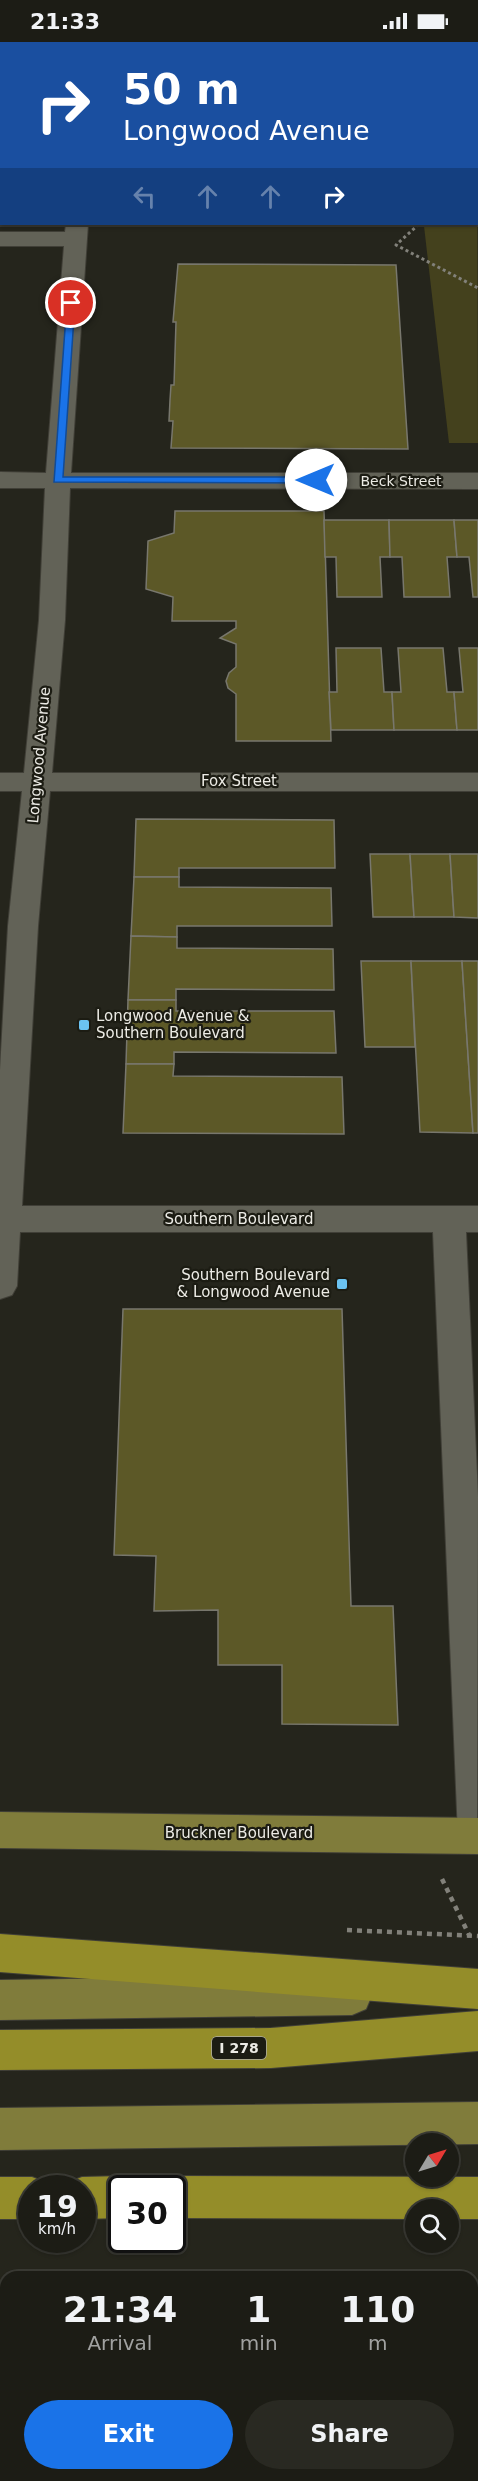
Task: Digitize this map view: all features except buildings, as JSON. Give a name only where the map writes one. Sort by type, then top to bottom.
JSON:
[{"type":"highway","points":[[0,1953],[478,1991]]},
{"type":"highway","name":"I 278","points":[[0,2050],[271,2048],[478,2031]]},
{"type":"highway","points":[[186,2197],[478,2198]]},
{"type":"highway","points":[[0,2198],[18,2198]]},
{"type":"main road","name":"Bruckner Boulevard","points":[[0,1830],[478,1836]]},
{"type":"main road","points":[[0,2000],[478,1991]]},
{"type":"main road","points":[[0,2128],[478,2123]]},
{"type":"street","points":[[0,239],[76,231]]},
{"type":"street","name":"Longwood Avenue","points":[[0,1286],[2,1219],[18,1035],[23,926],[52,620],[58,480],[76,231]]},
{"type":"street","name":"Beck Street","points":[[0,480],[478,481]]},
{"type":"street","name":"Fox Street","points":[[0,782],[478,782]]},
{"type":"street","name":"Southern Boulevard","points":[[2,1219],[464,1219]]},
{"type":"street","points":[[464,1219],[451,1312],[472,1556],[478,1836]]},
{"type":"path","points":[[418,225],[396,244],[478,288]]},
{"type":"path","points":[[438,1870],[473,1944]]},
{"type":"shaded area","points":[[477,225],[478,443],[449,443],[424,226],[164,226]]},
{"type":"place","name":"Longwood Avenue & Southern Boulevard","points":[[84,1025]]},
{"type":"place","name":"Southern Boulevard & Longwood Avenue","points":[[342,1284]]},
{"type":"route","points":[[71,303],[58,480],[316,480]]}]
